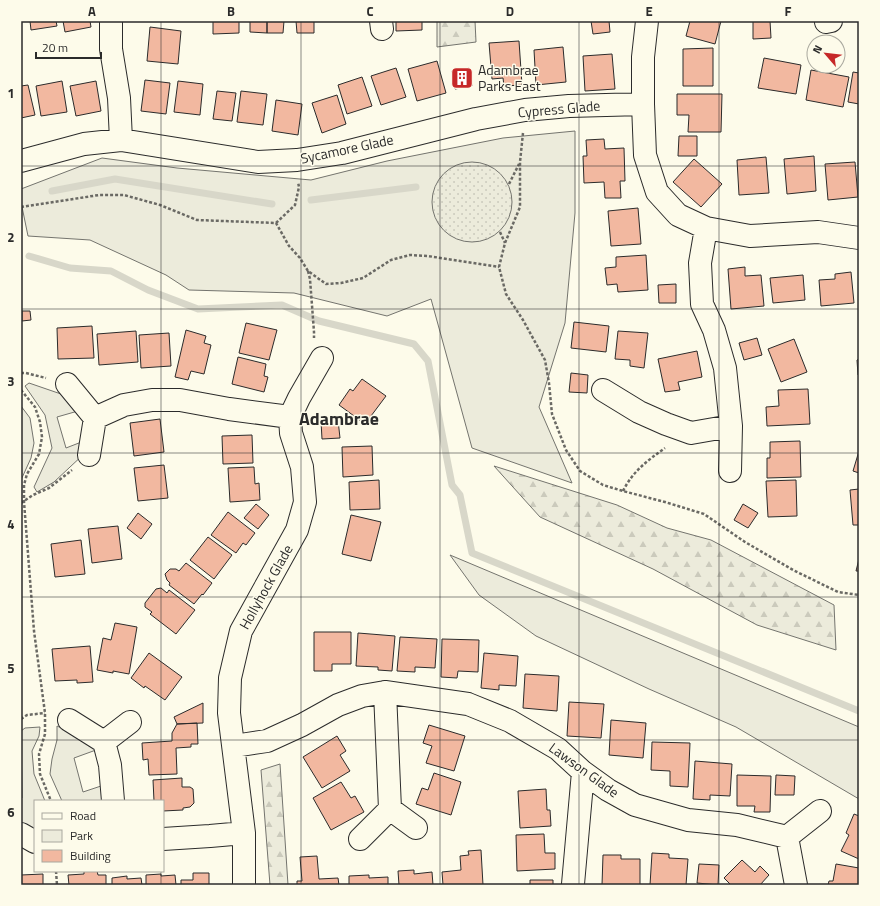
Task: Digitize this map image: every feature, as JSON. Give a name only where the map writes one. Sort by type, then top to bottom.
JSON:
[{"type":"street","points":[[111,21],[111,49],[119,98],[121,140]]},
{"type":"street","points":[[647,21],[643,57],[645,155],[657,192],[678,215],[706,228],[750,236],[818,232],[859,238]]},
{"type":"street","name":"Cypress Glade","points":[[476,119],[525,110],[643,104]]},
{"type":"street","name":"Sycamore Glade","points":[[21,162],[84,144],[121,140],[258,162],[297,160],[342,153],[476,119]]},
{"type":"street","points":[[706,228],[700,263],[702,304],[714,330],[725,368],[730,426],[730,471]]},
{"type":"street","name":"Hollyhock Glade","points":[[244,885],[244,833],[229,713],[230,678],[240,631],[297,530],[305,502],[302,468],[291,433],[290,417],[298,398],[322,358]]},
{"type":"street","points":[[67,384],[95,418],[89,455]]},
{"type":"street","points":[[603,390],[640,412],[691,433],[730,426]]},
{"type":"street","points":[[95,418],[124,405],[152,400],[180,400],[229,409],[290,417]]},
{"type":"street","points":[[360,839],[390,809],[385,692]]},
{"type":"street","name":"Lawson Glade","points":[[234,746],[267,741],[302,725],[338,705],[362,696],[385,692],[468,704],[517,726],[558,750],[583,772],[608,790],[635,805],[688,820],[737,825],[787,837]]},
{"type":"street","points":[[69,720],[104,742],[110,765],[113,800]]},
{"type":"street","points":[[104,742],[130,722]]},
{"type":"street","points":[[572,884],[583,772]]},
{"type":"street","points":[[390,809],[416,828]]},
{"type":"street","points":[[796,885],[787,837],[820,810]]},
{"type":"street","points":[[164,839],[244,833]]},
{"type":"street","points":[[21,834],[34,841]]},
{"type":"path","points":[[21,207],[99,195],[124,195],[160,205],[197,220],[276,223],[295,205],[299,187],[297,160]]},
{"type":"path","points":[[509,184],[520,162]]},
{"type":"path","points":[[276,223],[289,246],[300,258],[308,271],[310,279],[314,332]]},
{"type":"path","points":[[500,232],[505,243]]},
{"type":"path","points":[[308,271],[326,284],[342,283],[363,278],[391,260],[410,255],[428,256],[499,267]]},
{"type":"path","points":[[21,390],[35,407],[40,422],[42,437],[38,454],[27,474],[22,502],[34,631],[45,713],[46,734],[39,754],[40,774],[51,800]]},
{"type":"path","points":[[623,491],[629,480],[644,464],[666,447],[691,433]]},
{"type":"path","points":[[22,502],[49,488],[89,455]]},
{"type":"path","points":[[21,719],[27,715],[45,713],[69,720]]},
{"type":"path","points":[[56,872],[57,885]]},
{"type":"green space","points":[[437,21],[475,21],[476,42],[437,47]]},
{"type":"green space","points":[[575,131],[575,213],[565,323],[539,407],[572,483],[472,448],[431,299],[387,316],[294,293],[189,290],[166,275],[90,240],[28,236],[21,202],[21,189],[102,158],[177,168],[311,180],[387,161],[503,138]]},
{"type":"green space","points":[[464,162],[480,162],[501,173],[512,194],[512,210],[501,231],[480,242],[464,242],[450,236],[443,231],[438,224],[432,210],[432,194],[438,180],[443,173],[450,168]]},
{"type":"green space","points":[[29,383],[61,394],[78,411],[57,417],[66,448],[84,441],[85,453],[54,482],[37,492],[34,487],[52,448],[45,415],[25,386]]},
{"type":"green space","points":[[21,406],[30,418],[34,443],[31,458],[21,480]]},
{"type":"green space","points":[[494,466],[617,505],[667,528],[711,540],[834,605],[836,650],[757,625],[653,569],[540,517]]},
{"type":"green space","points":[[450,555],[859,727],[859,799],[736,727],[649,689],[536,636],[479,595]]},
{"type":"green space","points":[[57,726],[77,735],[96,750],[74,758],[83,792],[107,784],[105,800],[62,800],[50,774],[57,740]]},
{"type":"green space","points":[[40,727],[39,736],[32,751],[34,774],[45,800],[34,800],[34,830],[21,823],[21,731],[25,728]]},
{"type":"green space","points":[[280,764],[288,885],[270,885],[261,770]]},
{"type":"building","points":[[30,21],[56,21],[57,26],[31,30]]},
{"type":"building","points":[[63,21],[90,21],[91,27],[65,32]]},
{"type":"building","points":[[213,21],[239,21],[239,33],[213,34]]},
{"type":"building","points":[[250,21],[267,21],[267,33],[250,32]]},
{"type":"building","points":[[267,21],[284,21],[283,33],[267,33]]},
{"type":"building","points":[[296,21],[314,21],[314,33],[297,33]]},
{"type":"building","points":[[396,21],[422,21],[422,30],[396,31]]},
{"type":"building","points":[[591,21],[609,21],[610,32],[593,34]]},
{"type":"building","points":[[690,21],[721,21],[715,44],[686,36]]},
{"type":"building","points":[[753,21],[770,21],[771,38],[753,39]]},
{"type":"building","points":[[150,27],[181,31],[178,64],[147,61]]},
{"type":"building","points":[[519,41],[522,85],[504,86],[503,78],[492,79],[489,43]]},
{"type":"building","points":[[563,47],[566,82],[536,85],[534,50]]},
{"type":"building","points":[[713,48],[713,86],[683,86],[683,49]]},
{"type":"building","points":[[612,54],[615,89],[585,91],[583,56]]},
{"type":"building","points":[[764,58],[801,65],[796,94],[758,88]]},
{"type":"building","points":[[437,61],[446,93],[417,101],[408,69]]},
{"type":"building","points":[[396,68],[406,97],[381,105],[371,76]]},
{"type":"building","name":"Adambrae Parks East","points":[[469,68],[472,86],[455,89],[452,71]]},
{"type":"building","points":[[853,72],[859,73],[859,104],[848,102]]},
{"type":"building","points":[[810,74],[833,74],[849,77],[843,107],[806,100]]},
{"type":"building","points":[[362,77],[372,106],[347,114],[338,85]]},
{"type":"building","points":[[145,80],[170,83],[166,114],[141,111]]},
{"type":"building","points":[[62,81],[67,112],[41,116],[36,86]]},
{"type":"building","points":[[96,81],[101,111],[76,116],[70,86]]},
{"type":"building","points":[[178,81],[203,84],[200,115],[174,112]]},
{"type":"building","points":[[28,85],[35,115],[21,118],[21,86]]},
{"type":"building","points":[[217,91],[236,93],[232,121],[213,119]]},
{"type":"building","points":[[241,91],[267,94],[263,125],[237,122]]},
{"type":"building","points":[[677,94],[722,94],[721,132],[688,132],[689,115],[677,115]]},
{"type":"building","points":[[337,95],[346,124],[322,133],[312,103]]},
{"type":"building","points":[[276,100],[302,104],[298,135],[272,131]]},
{"type":"building","points":[[679,136],[697,136],[697,156],[678,156]]},
{"type":"building","points":[[604,139],[605,149],[624,148],[625,181],[620,181],[621,198],[605,198],[604,182],[584,183],[583,156],[587,156],[586,140]]},
{"type":"building","points":[[814,156],[816,191],[787,194],[784,159]]},
{"type":"building","points":[[766,157],[769,193],[739,195],[737,160]]},
{"type":"building","points":[[694,159],[722,184],[701,207],[673,182]]},
{"type":"building","points":[[855,162],[858,197],[828,200],[825,164]]},
{"type":"building","points":[[638,208],[641,244],[611,246],[608,211]]},
{"type":"building","points":[[646,255],[648,290],[618,292],[617,284],[607,285],[605,268],[616,267],[616,257]]},
{"type":"building","points":[[745,267],[745,276],[761,275],[764,306],[731,309],[728,269]]},
{"type":"building","points":[[851,272],[854,303],[821,306],[819,280],[835,279],[835,274]]},
{"type":"building","points":[[803,275],[805,300],[773,303],[770,278]]},
{"type":"building","points":[[676,284],[676,303],[659,303],[658,285]]},
{"type":"building","points":[[22,311],[30,311],[31,320],[22,321]]},
{"type":"building","points":[[574,322],[609,326],[606,352],[571,348]]},
{"type":"building","points":[[246,323],[277,330],[269,360],[239,353]]},
{"type":"building","points":[[92,326],[94,358],[58,359],[57,328]]},
{"type":"building","points":[[186,330],[206,336],[204,343],[211,345],[204,374],[191,371],[188,380],[175,377]]},
{"type":"building","points":[[136,331],[138,362],[99,365],[97,334]]},
{"type":"building","points":[[618,331],[648,333],[644,368],[630,366],[630,360],[615,359]]},
{"type":"building","points":[[169,333],[171,366],[141,368],[139,335]]},
{"type":"building","points":[[757,338],[762,355],[744,360],[739,343]]},
{"type":"building","points":[[794,339],[807,372],[781,382],[768,349]]},
{"type":"building","points":[[697,351],[702,377],[678,382],[680,390],[665,392],[658,359]]},
{"type":"building","points":[[238,357],[266,364],[264,376],[268,377],[264,392],[232,384]]},
{"type":"building","points":[[859,359],[859,375],[858,375],[857,360]]},
{"type":"building","points":[[571,373],[588,375],[587,393],[569,392]]},
{"type":"building","points":[[362,379],[386,396],[365,424],[339,405],[350,389],[353,391]]},
{"type":"building","points":[[808,389],[810,424],[767,426],[766,407],[779,406],[778,390]]},
{"type":"building","points":[[160,419],[164,452],[134,456],[130,423]]},
{"type":"building","points":[[338,420],[340,438],[322,439],[321,421]]},
{"type":"building","points":[[252,435],[253,463],[223,464],[222,436]]},
{"type":"building","points":[[800,441],[801,477],[767,478],[767,458],[770,458],[770,442]]},
{"type":"building","points":[[372,446],[373,475],[343,477],[342,447]]},
{"type":"building","points":[[859,451],[859,473],[853,471]]},
{"type":"building","points":[[164,465],[168,498],[138,501],[134,468]]},
{"type":"building","points":[[254,467],[255,484],[259,483],[260,500],[230,502],[228,468]]},
{"type":"building","points":[[379,480],[380,509],[350,510],[349,482]]},
{"type":"building","points":[[796,480],[797,516],[768,517],[766,481]]},
{"type":"building","points":[[859,489],[859,525],[853,525],[850,490]]},
{"type":"building","points":[[256,504],[269,515],[258,529],[244,518]]},
{"type":"building","points":[[743,504],[758,513],[748,528],[734,520]]},
{"type":"building","points":[[228,512],[255,533],[246,545],[243,543],[236,553],[211,535]]},
{"type":"building","points":[[138,513],[152,524],[141,539],[127,528]]},
{"type":"building","points":[[351,515],[381,522],[371,561],[342,554]]},
{"type":"building","points":[[118,526],[122,559],[92,563],[88,529]]},
{"type":"building","points":[[208,537],[232,555],[214,579],[190,560]]},
{"type":"building","points":[[81,540],[85,574],[55,577],[51,544]]},
{"type":"building","points":[[859,559],[859,571],[856,571]]},
{"type":"building","points":[[186,563],[212,583],[194,604],[169,585],[170,583],[165,574],[170,569],[176,569],[179,571]]},
{"type":"building","points":[[161,588],[167,593],[169,590],[195,610],[176,634],[150,614],[152,612],[145,607],[145,603],[156,589]]},
{"type":"building","points":[[115,623],[137,627],[129,674],[97,670],[103,638],[111,640]]},
{"type":"building","points":[[314,632],[351,632],[351,664],[332,664],[332,671],[314,671]]},
{"type":"building","points":[[358,633],[395,636],[392,671],[378,670],[378,667],[356,666]]},
{"type":"building","points":[[400,637],[437,639],[435,668],[415,667],[415,672],[397,671]]},
{"type":"building","points":[[442,639],[479,640],[478,672],[458,671],[457,678],[441,677]]},
{"type":"building","points":[[90,646],[93,682],[77,683],[77,680],[55,681],[52,649]]},
{"type":"building","points":[[149,653],[182,677],[165,700],[145,686],[144,688],[131,678]]},
{"type":"building","points":[[484,653],[518,656],[516,686],[499,685],[499,690],[481,688]]},
{"type":"building","points":[[525,674],[559,676],[557,711],[523,708]]},
{"type":"building","points":[[569,702],[604,704],[601,738],[567,736]]},
{"type":"building","points":[[203,703],[203,723],[177,724],[174,717]]},
{"type":"building","points":[[611,720],[646,723],[643,758],[609,755]]},
{"type":"building","points":[[197,723],[198,744],[191,744],[191,747],[176,748],[177,774],[149,775],[148,759],[143,760],[142,743],[172,741],[172,733],[177,724]]},
{"type":"building","points":[[429,725],[465,736],[454,771],[426,763],[432,746],[423,743]]},
{"type":"building","points":[[337,736],[346,751],[340,755],[350,771],[322,788],[303,757]]},
{"type":"building","points":[[652,742],[690,743],[688,787],[670,786],[670,771],[651,770]]},
{"type":"building","points":[[695,761],[732,764],[730,796],[710,795],[710,800],[693,799]]},
{"type":"building","points":[[434,773],[461,782],[451,815],[416,804],[422,788],[428,790]]},
{"type":"building","points":[[737,775],[771,776],[770,812],[754,812],[755,806],[737,806]]},
{"type":"building","points":[[776,775],[795,776],[794,795],[775,795]]},
{"type":"building","points":[[182,778],[182,787],[190,787],[193,789],[194,803],[190,807],[183,808],[183,810],[164,811],[164,800],[154,800],[153,780]]},
{"type":"building","points":[[341,782],[351,798],[355,796],[364,812],[331,830],[313,798]]},
{"type":"building","points":[[546,789],[547,810],[550,810],[551,826],[520,828],[518,791]]},
{"type":"building","points":[[854,814],[859,816],[859,859],[841,851],[849,835],[846,833]]},
{"type":"building","points":[[544,834],[545,853],[555,853],[555,869],[517,871],[516,835]]},
{"type":"building","points":[[481,850],[483,885],[443,885],[442,872],[461,870],[460,856],[469,855],[468,851]]},
{"type":"building","points":[[652,853],[669,854],[669,858],[688,859],[686,885],[650,885]]},
{"type":"building","points":[[603,855],[621,855],[621,859],[640,859],[640,885],[602,885]]},
{"type":"building","points":[[317,856],[319,879],[338,878],[339,885],[297,885],[297,881],[302,881],[300,857]]},
{"type":"building","points":[[742,860],[755,872],[760,866],[769,875],[760,885],[731,885],[724,878]]},
{"type":"building","points":[[699,864],[719,865],[718,885],[697,883]]},
{"type":"building","points":[[836,864],[859,868],[859,885],[828,885],[829,881],[833,881]]},
{"type":"building","points":[[414,870],[414,874],[432,872],[433,885],[399,885],[398,871]]},
{"type":"building","points":[[84,872],[97,872],[98,875],[106,875],[106,885],[69,885],[68,875],[84,874]]},
{"type":"building","points":[[193,873],[209,873],[209,885],[181,885],[181,880],[193,880]]},
{"type":"building","points":[[43,874],[43,885],[21,885],[21,875]]},
{"type":"building","points":[[161,874],[161,876],[175,875],[176,885],[146,885],[146,875]]},
{"type":"building","points":[[369,875],[369,878],[388,877],[388,885],[349,885],[349,876]]},
{"type":"building","points":[[127,876],[127,879],[141,878],[142,885],[112,885],[112,878]]},
{"type":"building","points":[[530,880],[553,880],[553,885],[530,885]]},
{"type":"waterway","points":[[52,191],[115,179],[272,204]]},
{"type":"waterway","points":[[311,200],[416,187]]},
{"type":"waterway","points":[[29,256],[70,268],[111,271],[148,290],[198,309],[282,305],[319,321],[414,344],[428,361],[452,485],[460,495],[472,553],[859,711]]},
{"type":"place","name":"Adambrae Parks East","points":[[462,78]]},
{"type":"district","name":"Adambrae","points":[[339,419]]}]
